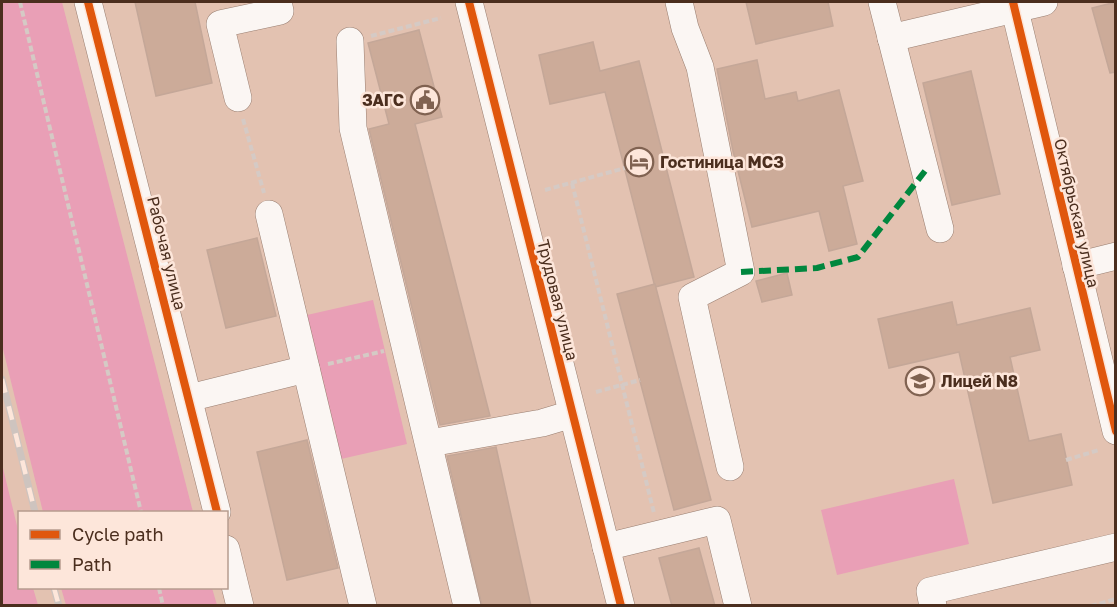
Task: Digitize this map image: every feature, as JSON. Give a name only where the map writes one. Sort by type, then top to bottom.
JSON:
[{"type":"street","name":"Рабочая улица","points":[[88,2],[217,511]]},
{"type":"street","points":[[238,98],[220,24],[280,11],[278,2]]},
{"type":"street","name":"Трудовая улица","points":[[470,2],[621,606]]},
{"type":"street","points":[[679,2],[685,28],[700,68],[741,272],[692,297],[730,467]]},
{"type":"street","points":[[882,2],[940,229]]},
{"type":"street","points":[[891,38],[1013,5],[1044,2]]},
{"type":"street","name":"Октябрьская улица","points":[[1013,5],[1076,266],[1107,440]]},
{"type":"street","points":[[350,41],[353,128],[467,606]]},
{"type":"street","points":[[269,214],[363,606]]},
{"type":"street","points":[[1076,266],[1116,256]]},
{"type":"street","points":[[189,398],[306,369]]},
{"type":"street","points":[[430,444],[542,423],[572,414]]},
{"type":"street","points":[[606,547],[717,520],[738,606]]},
{"type":"street","points":[[933,606],[930,591],[1116,547]]},
{"type":"street","points":[[228,557],[240,606]]},
{"type":"path","points":[[20,2],[141,511]]},
{"type":"path","points":[[350,41],[441,18]]},
{"type":"path","points":[[238,98],[269,214]]},
{"type":"path","points":[[545,190],[625,168]]},
{"type":"path","points":[[572,183],[659,534]]},
{"type":"path","points":[[306,369],[406,345]]},
{"type":"path","points":[[596,392],[640,380]]},
{"type":"path","points":[[1066,459],[1107,440]]},
{"type":"path","points":[[159,589],[163,606]]},
{"type":"path","points":[[1091,606],[1116,599]]},
{"type":"shaded area","points":[[2,2],[62,2],[193,511],[43,511],[2,345]]},
{"type":"shaded area","points":[[373,300],[407,444],[341,459],[307,315]]},
{"type":"shaded area","points":[[2,464],[18,530],[18,589],[33,589],[38,605],[2,605]]},
{"type":"shaded area","points":[[954,479],[969,544],[837,575],[821,510]]},
{"type":"shaded area","points":[[61,589],[212,589],[217,605],[66,605]]},
{"type":"building","points":[[135,2],[195,2],[212,83],[156,96]]},
{"type":"building","points":[[746,2],[828,2],[833,26],[756,44]]},
{"type":"building","points":[[1116,2],[1116,72],[1110,73],[1092,8]]},
{"type":"building","points":[[419,30],[442,117],[415,124],[490,416],[440,425],[369,129],[389,124],[368,43]]},
{"type":"building","points":[[593,42],[600,71],[639,61],[694,277],[655,287],[605,92],[550,104],[539,55]]},
{"type":"building","points":[[757,60],[765,99],[796,92],[798,101],[839,90],[863,181],[843,186],[857,244],[829,251],[819,211],[752,227],[733,151],[717,69]]},
{"type":"building","points":[[971,71],[1000,194],[952,205],[923,83]]},
{"type":"building","points":[[257,238],[276,316],[226,328],[207,250]]},
{"type":"building","points":[[787,273],[792,295],[762,302],[756,281]]},
{"type":"building","points":[[655,284],[711,500],[674,510],[617,294]]},
{"type":"building","points":[[952,302],[957,325],[1030,308],[1040,350],[1010,357],[1029,441],[1061,434],[1072,485],[993,503],[959,352],[889,368],[878,319]]},
{"type":"building","points":[[307,440],[338,568],[287,580],[257,452]]},
{"type":"building","points":[[496,447],[531,606],[482,606],[447,456]]},
{"type":"building","points":[[699,548],[715,606],[672,606],[659,558]]},
{"type":"railway","points":[[2,379],[35,511]]},
{"type":"railway","points":[[54,589],[59,606]]},
{"type":"marked path","points":[[741,272],[817,268],[858,257],[925,171]]},
{"type":"cycle path","points":[[88,2],[217,511]]},
{"type":"cycle path","points":[[469,2],[621,606]]},
{"type":"cycle path","points":[[1013,2],[1116,431]]},
{"type":"place","name":"ЗАГС","points":[[425,100]]},
{"type":"place","name":"Гостиница МСЗ","points":[[639,162]]},
{"type":"place","name":"Лицей N8","points":[[920,381]]}]
